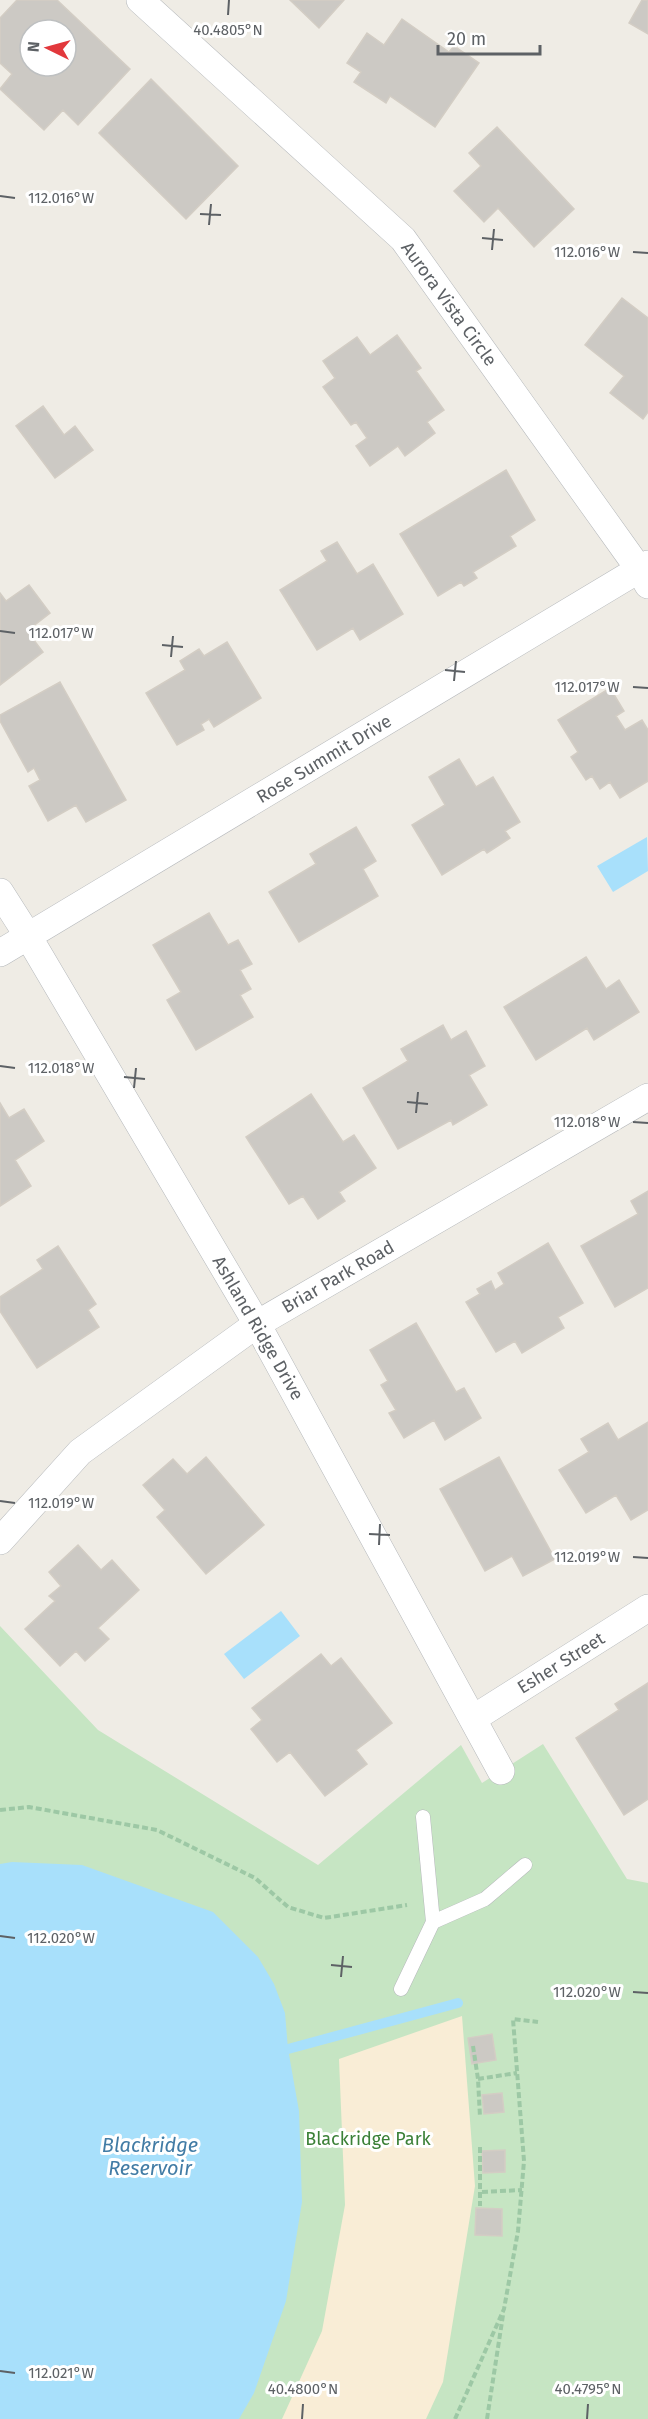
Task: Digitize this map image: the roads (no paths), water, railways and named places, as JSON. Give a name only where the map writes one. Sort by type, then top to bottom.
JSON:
[{"type":"street","name":"Aurora Vista Circle","points":[[140,0],[403,239],[645,573]]},
{"type":"street","name":"Rose Summit Drive","points":[[0,953],[645,573]]},
{"type":"street","name":"Ashland Ridge Drive","points":[[0,892],[257,1324],[501,1771]]},
{"type":"street","name":"Briar Park Road","points":[[0,1540],[80,1452],[257,1324],[648,1096]]},
{"type":"street","name":"Esher Street","points":[[474,1718],[648,1608]]},
{"type":"lane","points":[[401,1989],[433,1922],[423,1817]]},
{"type":"lane","points":[[433,1922],[485,1899],[525,1865]]},
{"type":"water","points":[[647,837],[648,871],[613,892],[597,866]]},
{"type":"water","points":[[281,1611],[300,1636],[244,1679],[224,1654]]},
{"type":"water","name":"Blackridge Reservoir","points":[[12,1862],[82,1865],[213,1912],[258,1957],[274,1984],[285,2013],[288,2049],[299,2111],[302,2202],[286,2301],[254,2393],[239,2419],[0,2419],[0,1864]]},
{"type":"waterway","points":[[288,2049],[458,2003]]},
{"type":"park label","name":"Blackridge Park","points":[[368,2139]]}]
